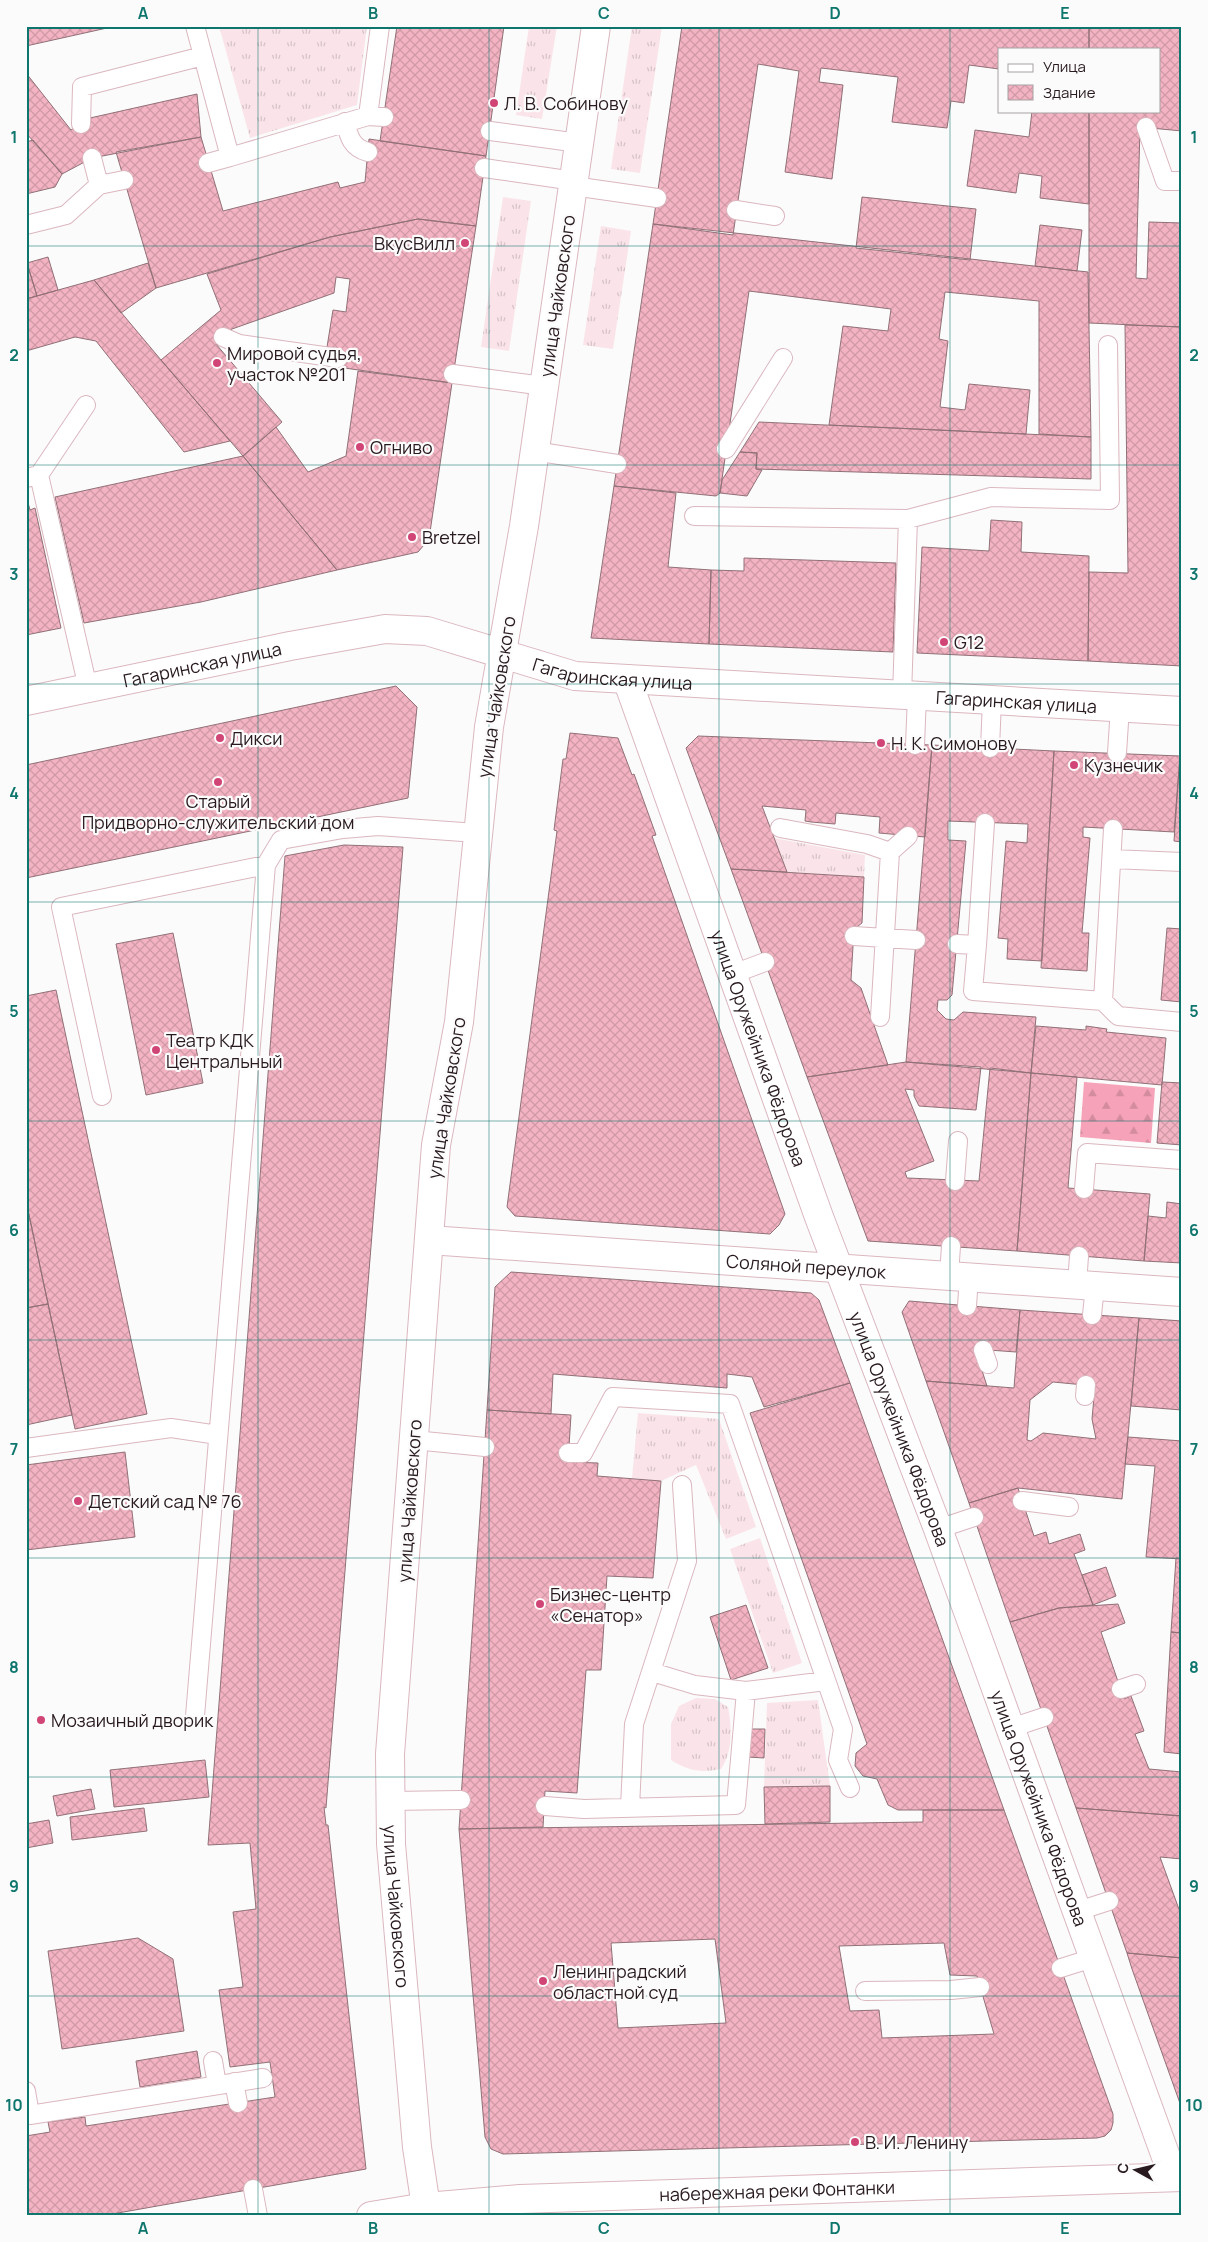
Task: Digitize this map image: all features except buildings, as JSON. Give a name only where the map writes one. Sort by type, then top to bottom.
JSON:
[{"type":"street","name":"улица Чайковского","points":[[426,2207],[415,2127],[389,1801],[390,1754],[436,1145],[459,1022],[487,740],[524,526],[596,26]]},
{"type":"street","name":"Гагаринская улица","points":[[26,701],[290,646],[385,629],[427,631],[575,676],[1182,711]]},
{"type":"street","name":"улица Оружейника Фёдорова","points":[[627,679],[819,1217],[938,1529],[1078,1911],[1093,1958],[1177,2177]]},
{"type":"street","name":"Соляной переулок","points":[[429,1240],[1182,1292]]},
{"type":"street","name":"набережная реки Фонтанки","points":[[371,2216],[426,2207],[520,2199],[1177,2177]]},
{"type":"lane","points":[[195,26],[230,157]]},
{"type":"lane","points":[[208,163],[345,122],[376,116],[380,26]]},
{"type":"lane","points":[[81,124],[82,87],[203,56]]},
{"type":"lane","points":[[345,122],[350,141],[359,150],[368,152]]},
{"type":"lane","points":[[1146,127],[1165,181],[1182,181]]},
{"type":"lane","points":[[490,131],[579,144]]},
{"type":"lane","points":[[92,158],[99,185]]},
{"type":"lane","points":[[484,168],[657,198]]},
{"type":"lane","points":[[26,225],[66,215],[99,185],[124,180]]},
{"type":"lane","points":[[736,210],[776,216]]},
{"type":"lane","points":[[223,337],[239,344],[338,358]]},
{"type":"lane","points":[[694,516],[908,519],[990,497],[1110,500],[1108,345]]},
{"type":"lane","points":[[726,449],[783,358]]},
{"type":"lane","points":[[453,374],[544,386]]},
{"type":"lane","points":[[86,405],[33,477],[88,688]]},
{"type":"lane","points":[[534,451],[617,464]]},
{"type":"lane","points":[[908,519],[910,695],[915,745]]},
{"type":"lane","points":[[990,748],[992,700]]},
{"type":"lane","points":[[1117,754],[1120,707]]},
{"type":"lane","points":[[985,822],[973,991],[1103,1000],[1118,1016],[1182,1022]]},
{"type":"lane","points":[[195,1716],[266,864],[281,840],[343,829],[378,826],[477,833]]},
{"type":"lane","points":[[780,828],[867,844],[890,852]]},
{"type":"lane","points":[[1103,1000],[1113,829]]},
{"type":"lane","points":[[880,1017],[890,852],[908,836]]},
{"type":"lane","points":[[1112,859],[1182,862]]},
{"type":"lane","points":[[102,1096],[62,907],[266,864]]},
{"type":"lane","points":[[854,936],[916,940]]},
{"type":"lane","points":[[956,944],[977,945]]},
{"type":"lane","points":[[733,974],[765,962]]},
{"type":"lane","points":[[955,1181],[958,1141]]},
{"type":"lane","points":[[1084,1189],[1087,1153],[1182,1160]]},
{"type":"lane","points":[[951,1246],[967,1306]]},
{"type":"lane","points":[[1079,1256],[1092,1315]]},
{"type":"lane","points":[[568,1453],[583,1454],[613,1397],[730,1404],[843,1729],[838,1760],[850,1788]]},
{"type":"lane","points":[[26,1448],[171,1428],[218,1435]]},
{"type":"lane","points":[[414,1440],[485,1447]]},
{"type":"lane","points":[[630,1807],[634,1724],[687,1561],[682,1485]]},
{"type":"lane","points":[[1022,1501],[1069,1507]]},
{"type":"lane","points":[[938,1529],[974,1517]]},
{"type":"lane","points":[[652,1672],[694,1686],[746,1691],[826,1681]]},
{"type":"lane","points":[[545,1806],[584,1808],[736,1804],[746,1691]]},
{"type":"lane","points":[[1011,1728],[1044,1717]]},
{"type":"lane","points":[[389,1801],[461,1800]]},
{"type":"lane","points":[[1078,1911],[1108,1900]]},
{"type":"lane","points":[[1060,1968],[1093,1958]]},
{"type":"lane","points":[[865,1991],[951,1990],[980,1987]]},
{"type":"lane","points":[[213,2061],[238,2103]]},
{"type":"lane","points":[[26,2090],[30,2115],[263,2078]]},
{"type":"lane","points":[[253,2189],[258,2216]]},
{"type":"green space","points":[[219,26],[367,26],[357,105],[250,138]]},
{"type":"green space","points":[[529,26],[557,26],[542,119],[516,115]]},
{"type":"green space","points":[[632,26],[662,26],[640,173],[611,169]]},
{"type":"green space","points":[[503,197],[531,201],[509,351],[481,347]]},
{"type":"green space","points":[[601,226],[631,231],[613,349],[583,345]]},
{"type":"green space","points":[[774,838],[865,855],[864,877],[787,872]]},
{"type":"green space","points":[[1084,1082],[1155,1088],[1151,1143],[1080,1137]]},
{"type":"green space","points":[[638,1413],[719,1419],[756,1527],[726,1539],[696,1465],[661,1481],[632,1478]]},
{"type":"green space","points":[[760,1538],[802,1663],[773,1673],[730,1549]]},
{"type":"green space","points":[[696,1698],[715,1699],[728,1707],[730,1747],[721,1769],[695,1770],[683,1767],[671,1760],[671,1724],[679,1706]]},
{"type":"green space","points":[[818,1700],[830,1786],[764,1787],[767,1703]]},
{"type":"place","name":"Л. В. Собинову","points":[[494,103]]},
{"type":"place","name":"ВкусВилл","points":[[465,243]]},
{"type":"place","name":"Мировой судья, участок №201","points":[[217,363]]},
{"type":"place","name":"Огниво","points":[[360,447]]},
{"type":"place","name":"Bretzel","points":[[412,537]]},
{"type":"place","name":"G12","points":[[944,642]]},
{"type":"place","name":"Дикси","points":[[220,738]]},
{"type":"place","name":"Н. К. Симонову","points":[[881,743]]},
{"type":"place","name":"Кузнечик","points":[[1074,765]]},
{"type":"place","name":"Старый Придворно-служительский дом","points":[[218,782]]},
{"type":"place","name":"Театр КДК Центральный","points":[[156,1050]]},
{"type":"place","name":"Детский сад № 76","points":[[78,1501]]},
{"type":"place","name":"Бизнес-центр «Сенатор»","points":[[540,1604]]},
{"type":"place","name":"Мозаичный дворик","points":[[41,1720]]},
{"type":"place","name":"Ленинградский областной суд","points":[[543,1981]]},
{"type":"place","name":"В. И. Ленину","points":[[855,2142]]}]
